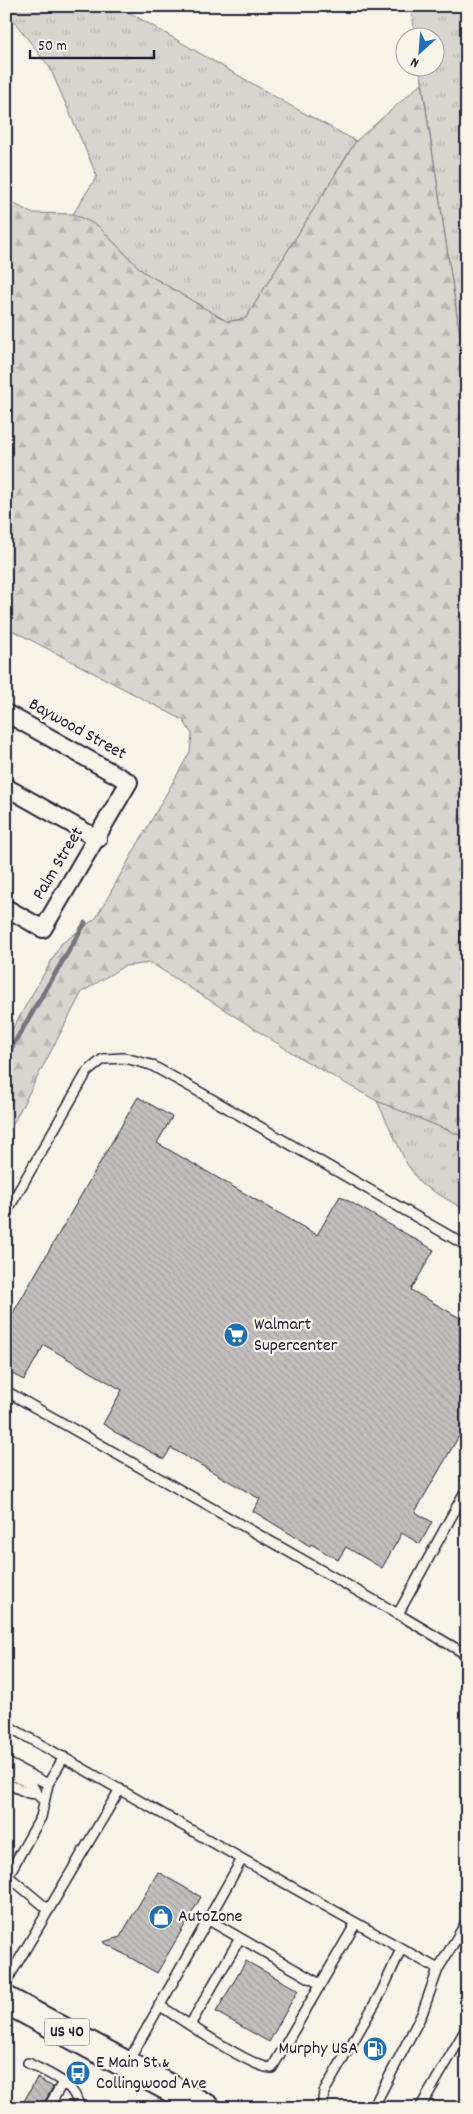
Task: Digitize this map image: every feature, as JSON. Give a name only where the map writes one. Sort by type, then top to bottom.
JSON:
[{"type":"main road","name":"US 40","points":[[6,2000],[207,2108]]},
{"type":"street","name":"Baywood Street","points":[[6,713],[129,782]]},
{"type":"street","name":"Palm Street","points":[[6,908],[43,929],[98,839],[129,782]]},
{"type":"street","points":[[6,787],[98,839]]},
{"type":"lane","points":[[6,1213],[87,1072],[103,1059],[125,1058],[151,1065],[467,1246]]},
{"type":"lane","points":[[6,1391],[467,1655]]},
{"type":"lane","points":[[398,1614],[467,1488]]},
{"type":"lane","points":[[6,1725],[438,1970]]},
{"type":"lane","points":[[49,1910],[7,1878],[41,1817],[48,1784],[64,1757]]},
{"type":"lane","points":[[6,1762],[48,1784]]},
{"type":"lane","points":[[6,1772],[32,1785],[44,1801]]},
{"type":"lane","points":[[6,1783],[28,1793],[37,1794]]},
{"type":"lane","points":[[6,1982],[120,1789]]},
{"type":"lane","points":[[127,2065],[242,1859]]},
{"type":"lane","points":[[207,1920],[320,1984]]},
{"type":"lane","points":[[372,2108],[422,2014],[438,1970],[467,1921]]},
{"type":"lane","points":[[159,2005],[249,2061],[266,2068],[272,2068],[356,1923]]},
{"type":"lane","points":[[190,2025],[240,1938]]},
{"type":"lane","points":[[322,2108],[324,2092],[382,1991],[401,1949]]},
{"type":"lane","points":[[420,2108],[467,2027]]},
{"type":"lane","points":[[28,2063],[72,2089],[78,2099],[79,2108]]},
{"type":"lane","points":[[48,2108],[63,2082]]},
{"type":"green space","points":[[15,6],[118,6],[293,107],[356,141],[246,318],[228,322],[142,271],[98,226],[73,214],[97,176],[50,68],[10,16]]},
{"type":"green space","points":[[411,6],[467,6],[467,382],[421,78],[446,78],[446,28],[414,28]]},
{"type":"green space","points":[[422,83],[467,382],[467,1138],[377,1101],[302,1059],[151,963],[124,966],[82,992],[6,1137],[6,1040],[61,944],[96,918],[190,752],[192,734],[183,720],[6,627],[6,199],[31,213],[73,214],[98,226],[142,271],[228,322],[246,318],[356,141]]},
{"type":"green space","points":[[377,1101],[467,1138],[467,1211],[421,1184],[407,1164]]},
{"type":"building","name":"Walmart Supercenter","points":[[138,1097],[172,1117],[157,1143],[317,1235],[340,1196],[434,1250],[411,1290],[467,1322],[467,1422],[415,1512],[432,1522],[420,1544],[402,1533],[382,1568],[346,1547],[338,1560],[311,1544],[310,1546],[253,1511],[260,1499],[171,1448],[164,1459],[113,1431],[103,1424],[122,1390],[44,1345],[24,1380],[6,1371],[6,1325]]},
{"type":"building","name":"AutoZone","points":[[158,1872],[201,1897],[157,1973],[103,1942],[120,1937]]},
{"type":"building","points":[[246,1961],[298,1990],[269,2042],[216,2012]]},
{"type":"building","points":[[37,2078],[53,2087],[41,2108],[20,2108]]},
{"type":"waterway","points":[[6,1057],[85,923]]},
{"type":"place","name":"Walmart Supercenter","points":[[236,1335]]},
{"type":"place","name":"AutoZone","points":[[161,1917]]},
{"type":"place","name":"Murphy USA","points":[[375,2049]]},
{"type":"place","name":"E Main St & Collingwood Ave","points":[[78,2073]]}]
